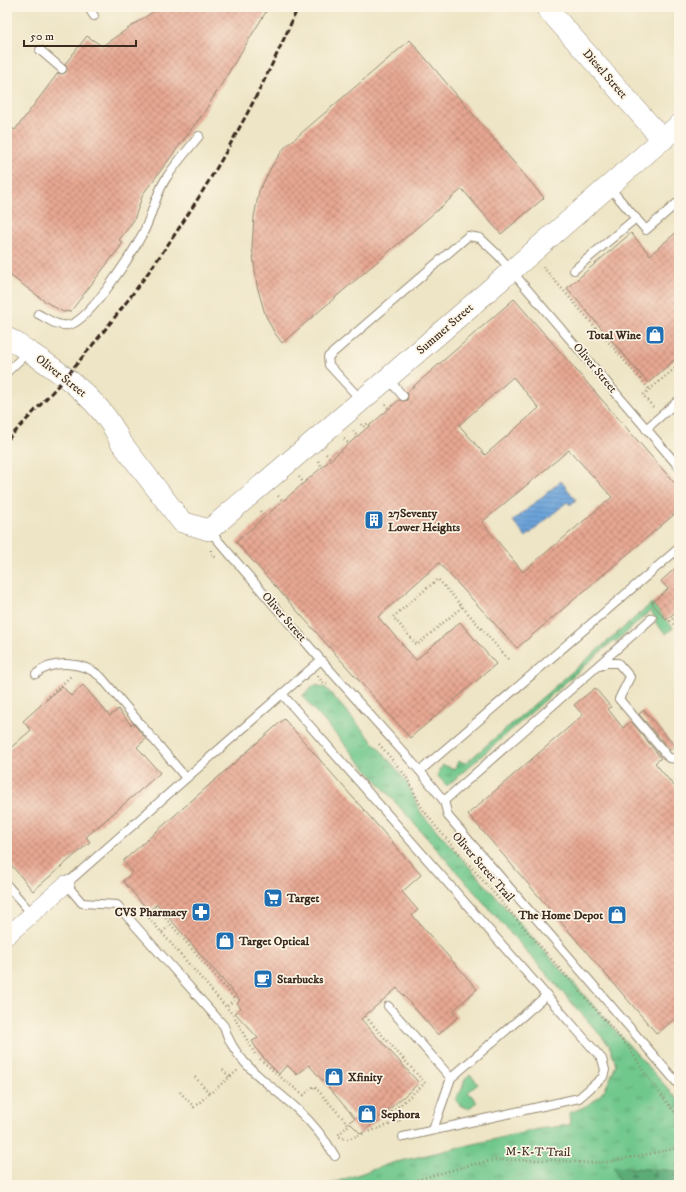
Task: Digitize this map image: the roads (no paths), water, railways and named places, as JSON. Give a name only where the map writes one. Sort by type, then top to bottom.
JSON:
[{"type":"street","name":"Diesel Street","points":[[546,7],[663,140]]},
{"type":"street","name":"Summer Street","points":[[209,530],[388,378],[679,126]]},
{"type":"street","name":"Oliver Street","points":[[7,338],[16,357],[74,397],[88,410],[107,434],[120,441],[182,522],[209,530]]},
{"type":"street","points":[[7,936],[66,884]]},
{"type":"lane","points":[[88,7],[94,16]]},
{"type":"lane","points":[[40,50],[62,69]]},
{"type":"lane","points":[[38,314],[59,325],[71,325],[81,319],[115,278],[143,233],[158,193],[165,180],[199,136]]},
{"type":"lane","points":[[609,187],[646,230],[676,204],[679,207]]},
{"type":"lane","points":[[574,270],[636,218]]},
{"type":"lane","name":"Oliver Street","points":[[362,400],[329,365],[328,357],[468,236],[480,238],[498,255],[679,467]]},
{"type":"lane","points":[[388,378],[403,396]]},
{"type":"lane","points":[[646,429],[679,400]]},
{"type":"lane","name":"Oliver Street","points":[[209,530],[321,660],[420,771],[444,801],[449,817],[679,1085]]},
{"type":"lane","points":[[420,771],[679,548]]},
{"type":"lane","points":[[444,801],[652,618]]},
{"type":"lane","points":[[321,660],[66,884],[82,903],[117,905],[224,1026],[226,1034],[245,1063],[261,1079],[299,1111],[328,1143],[335,1156]]},
{"type":"lane","points":[[594,669],[606,663],[618,663],[630,677],[619,699],[669,758],[679,759]]},
{"type":"lane","points":[[36,674],[48,666],[62,664],[83,666],[95,671],[102,677],[186,778]]},
{"type":"lane","points":[[282,694],[602,1059],[605,1070],[603,1077],[579,1098],[403,1137]]},
{"type":"lane","points":[[7,885],[32,914]]},
{"type":"lane","points":[[433,1130],[451,1078],[547,995]]},
{"type":"lane","points":[[388,1006],[451,1078]]},
{"type":"water","points":[[561,481],[576,500],[570,505],[567,502],[526,537],[513,521]]},
{"type":"railway","points":[[7,440],[52,392],[95,342],[135,291],[173,237],[208,182],[241,125],[271,67],[298,7]]},
{"type":"place","name":"Total Wine","points":[[655,335]]},
{"type":"place","name":"27Seventy Lower Heights","points":[[374,520]]},
{"type":"place","name":"Target","points":[[273,898]]},
{"type":"place","name":"CVS Pharmacy","points":[[201,912]]},
{"type":"place","name":"The Home Depot","points":[[617,915]]},
{"type":"place","name":"Target Optical","points":[[225,941]]},
{"type":"place","name":"Starbucks","points":[[263,979]]},
{"type":"place","name":"Xfinity","points":[[334,1077]]},
{"type":"place","name":"Sephora","points":[[367,1114]]}]
